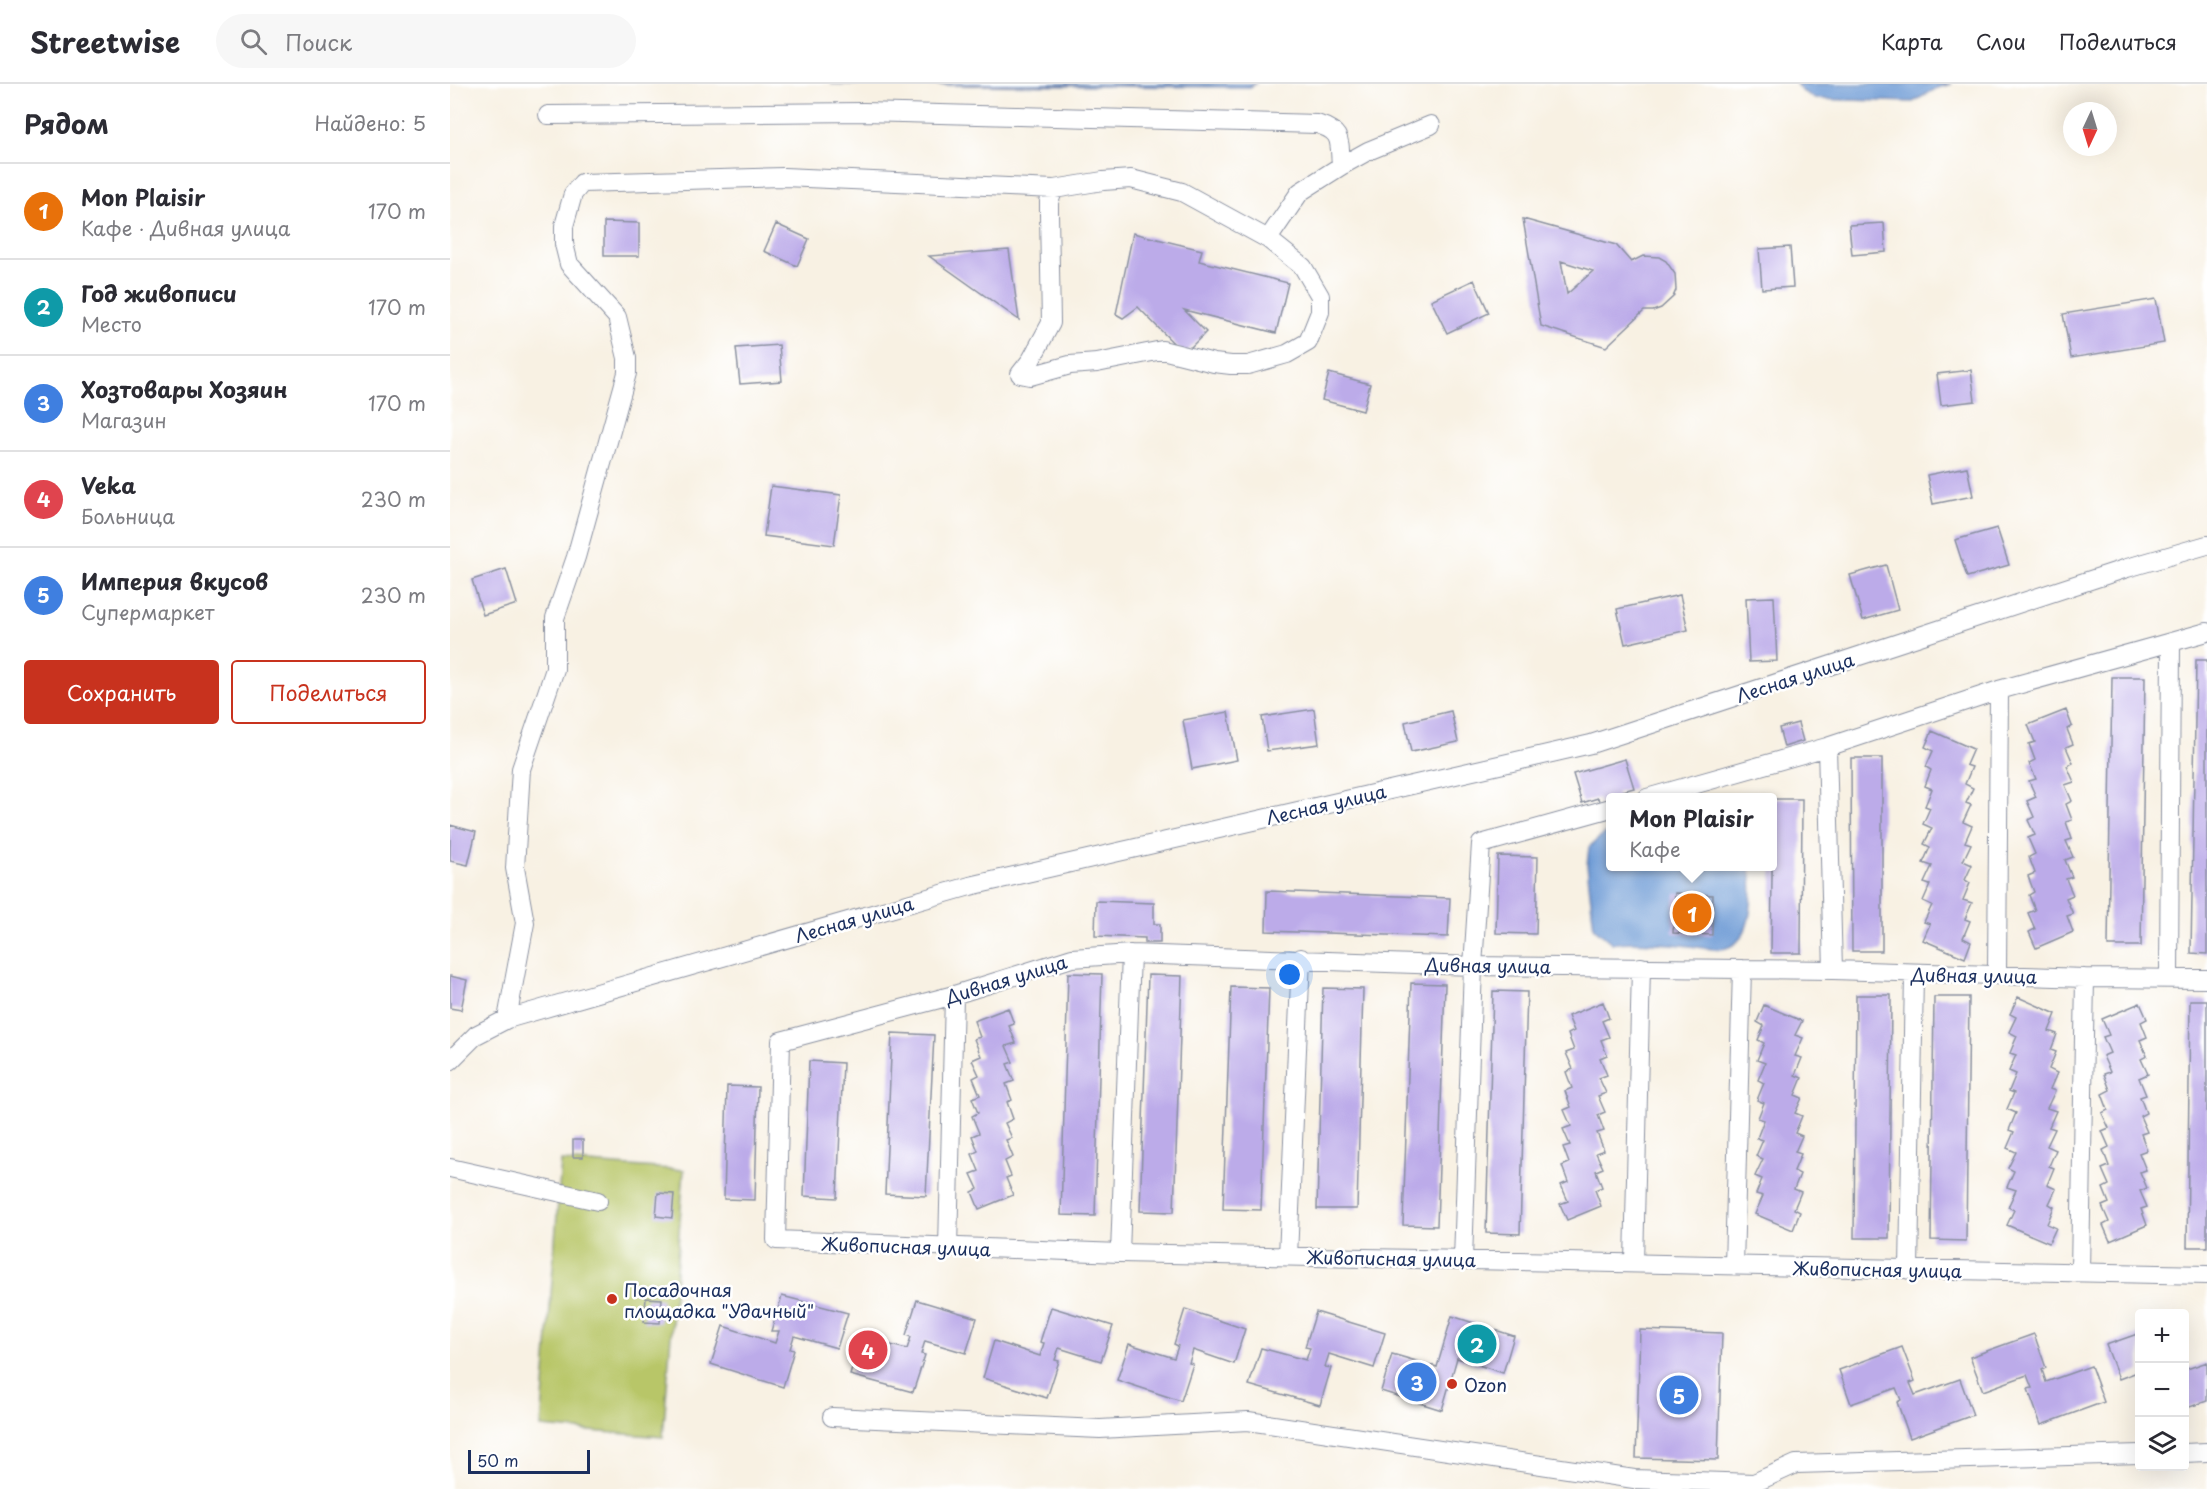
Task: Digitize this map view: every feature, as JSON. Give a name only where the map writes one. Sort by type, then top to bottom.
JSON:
[{"type":"street","points":[[548,115],[864,112],[1317,124],[1331,128],[1339,139],[1341,166]]},
{"type":"street","points":[[1268,239],[1300,192],[1368,151],[1431,125]]},
{"type":"street","points":[[507,1019],[525,923],[515,868],[521,769],[555,669],[555,618],[576,557],[627,373],[627,358],[617,317],[569,264],[564,244],[564,226],[573,194],[582,183],[784,177],[1054,189],[1131,179],[1182,192],[1268,239],[1304,267],[1320,296],[1320,312],[1308,342],[1272,359],[1248,365],[1214,363],[1162,350],[1097,363],[1070,365],[1030,376],[1020,374],[1031,360],[1052,323],[1048,214],[1049,202],[1054,189]]},
{"type":"street","name":"Лесная улица","points":[[450,1061],[470,1040],[507,1019],[969,886],[1591,744],[2104,576],[2207,545]]},
{"type":"street","points":[[1665,793],[1827,747],[1999,690],[2207,632]]},
{"type":"street","points":[[2169,978],[2171,642]]},
{"type":"street","points":[[1997,975],[1999,690]]},
{"type":"street","points":[[1827,747],[1833,970]]},
{"type":"street","points":[[1463,1260],[1473,966],[1481,844],[1606,809]]},
{"type":"street","points":[[1120,1253],[1131,954]]},
{"type":"street","name":"Дивная улица","points":[[781,1041],[954,995],[1072,958],[1131,954],[1302,958],[1473,966],[1833,970],[1914,974],[2207,979]]},
{"type":"street","points":[[1288,1256],[1302,958]]},
{"type":"street","points":[[1634,1263],[1641,967]]},
{"type":"street","points":[[1734,1266],[1742,969]]},
{"type":"street","points":[[1909,1270],[1914,974]]},
{"type":"street","points":[[2080,1272],[2085,978]]},
{"type":"street","points":[[948,1248],[954,995]]},
{"type":"street","name":"Живописная улица","points":[[781,1041],[776,1240],[1120,1253],[2207,1275]]},
{"type":"street","points":[[450,1168],[598,1201]]},
{"type":"street","points":[[832,1417],[1100,1428],[1248,1421],[1634,1479],[1743,1483],[1755,1483],[1796,1464],[2135,1454]]},
{"type":"street","points":[[2189,1453],[2207,1452]]},
{"type":"green space","name":"Посадочная площадка \"Удачный\"","points":[[561,1161],[684,1170],[663,1437],[541,1427]]},
{"type":"water","points":[[830,84],[1255,84],[1250,87],[1237,87]]},
{"type":"water","points":[[1796,84],[1951,84],[1937,88],[1913,102],[1815,99]]},
{"type":"water","points":[[1606,833],[1606,871],[1750,871],[1750,913],[1742,935],[1735,943],[1718,949],[1651,943],[1612,943],[1594,928],[1587,865],[1589,847]]},
{"type":"building","points":[[1523,219],[1616,245],[1631,262],[1643,256],[1659,257],[1666,261],[1675,274],[1676,290],[1673,297],[1661,308],[1644,311],[1606,347],[1541,326]],"holes":[[[1561,261],[1593,271],[1567,294]]]},
{"type":"building","points":[[604,222],[639,223],[639,256],[604,256]]},
{"type":"building","points":[[1884,223],[1886,252],[1852,255],[1849,225]]},
{"type":"building","points":[[776,224],[809,239],[797,266],[764,251]]},
{"type":"building","points":[[1133,233],[1202,250],[1199,261],[1288,283],[1276,333],[1184,310],[1206,332],[1184,354],[1138,307],[1123,318],[1116,314]]},
{"type":"building","points":[[1790,247],[1793,287],[1762,289],[1759,249]]},
{"type":"building","points":[[1009,250],[1019,320],[929,256]]},
{"type":"building","points":[[1474,280],[1489,313],[1447,333],[1431,300]]},
{"type":"building","points":[[2156,299],[2164,343],[2071,358],[2063,314]]},
{"type":"building","points":[[779,345],[782,381],[740,384],[736,348]]},
{"type":"building","points":[[1971,370],[1975,401],[1941,405],[1937,374]]},
{"type":"building","points":[[1329,373],[1370,384],[1363,411],[1322,400]]},
{"type":"building","points":[[1967,467],[1973,496],[1933,504],[1927,475]]},
{"type":"building","points":[[771,486],[841,495],[834,545],[764,536]]},
{"type":"building","points":[[1997,528],[2009,565],[1967,577],[1955,540]]},
{"type":"building","points":[[1886,565],[1898,610],[1863,620],[1850,575]]},
{"type":"building","points":[[506,569],[517,604],[483,615],[472,580]]},
{"type":"building","points":[[1680,595],[1688,630],[1625,644],[1617,609]]},
{"type":"building","points":[[1774,597],[1777,661],[1749,662],[1746,598]]},
{"type":"building","points":[[2196,660],[2207,660],[2207,954],[2191,953]]},
{"type":"building","points":[[2112,677],[2145,677],[2141,946],[2108,946]]},
{"type":"building","points":[[1314,709],[1319,744],[1267,751],[1262,717]]},
{"type":"building","points":[[2066,710],[2072,726],[2067,729],[2073,744],[2066,747],[2073,763],[2067,766],[2074,782],[2065,785],[2072,801],[2066,804],[2072,820],[2066,822],[2072,839],[2066,841],[2073,857],[2065,860],[2072,877],[2066,879],[2073,895],[2066,898],[2073,914],[2067,916],[2073,932],[2036,948],[2029,932],[2035,929],[2028,913],[2035,910],[2029,895],[2034,892],[2028,876],[2035,873],[2029,857],[2035,854],[2028,838],[2035,835],[2028,820],[2034,817],[2027,801],[2036,797],[2029,781],[2036,779],[2029,763],[2035,760],[2029,744],[2035,742],[2028,725]]},
{"type":"building","points":[[1451,711],[1458,742],[1411,752],[1405,722]]},
{"type":"building","points":[[1228,712],[1237,760],[1192,769],[1183,720]]},
{"type":"building","points":[[1798,723],[1803,741],[1784,747],[1779,728]]},
{"type":"building","points":[[1932,731],[1973,749],[1966,765],[1972,767],[1965,784],[1973,788],[1966,803],[1971,805],[1963,822],[1972,826],[1965,842],[1971,844],[1963,861],[1972,865],[1965,880],[1970,883],[1963,900],[1972,903],[1965,919],[1970,921],[1963,938],[1971,942],[1965,958],[1923,940],[1930,924],[1924,922],[1932,905],[1923,901],[1930,885],[1924,883],[1932,866],[1923,863],[1930,847],[1924,844],[1932,828],[1923,824],[1930,808],[1925,806],[1932,789],[1925,786],[1931,770],[1926,767],[1933,751],[1925,747]]},
{"type":"building","points":[[1851,758],[1882,758],[1882,951],[1852,951]]},
{"type":"building","points":[[1625,759],[1634,788],[1606,793],[1606,802],[1600,804],[1598,798],[1582,803],[1573,774]]},
{"type":"building","points":[[1777,799],[1802,799],[1801,953],[1771,953],[1772,871],[1777,871]]},
{"type":"building","points":[[450,825],[476,832],[468,865],[450,861]]},
{"type":"building","points":[[1498,856],[1538,857],[1536,934],[1496,933]]},
{"type":"building","points":[[1267,891],[1450,898],[1448,937],[1266,931]]},
{"type":"building","points":[[1675,893],[1713,895],[1712,935],[1673,933]]},
{"type":"building","points":[[1096,901],[1154,903],[1154,924],[1160,924],[1160,943],[1145,943],[1145,938],[1095,936]]},
{"type":"building","points":[[1068,973],[1102,974],[1095,1216],[1061,1215]]},
{"type":"building","points":[[1148,975],[1182,976],[1174,1212],[1140,1211]]},
{"type":"building","points":[[450,976],[467,980],[461,1010],[450,1008]]},
{"type":"building","points":[[1411,983],[1445,984],[1437,1226],[1403,1225]]},
{"type":"building","points":[[1231,987],[1269,988],[1261,1210],[1223,1209]]},
{"type":"building","points":[[1323,988],[1363,989],[1357,1209],[1317,1209]]},
{"type":"building","points":[[1493,991],[1527,992],[1520,1234],[1486,1233]]},
{"type":"building","points":[[1856,995],[1891,995],[1889,1238],[1854,1238]]},
{"type":"building","points":[[1934,997],[1969,997],[1966,1241],[1931,1240]]},
{"type":"building","points":[[2018,997],[2056,1014],[2049,1031],[2057,1034],[2051,1050],[2056,1052],[2049,1069],[2057,1073],[2050,1089],[2055,1091],[2047,1108],[2056,1111],[2049,1127],[2055,1129],[2047,1146],[2056,1150],[2049,1166],[2054,1168],[2047,1185],[2056,1189],[2049,1204],[2054,1207],[2047,1224],[2056,1228],[2049,1243],[2007,1225],[2014,1210],[2008,1207],[2016,1190],[2007,1187],[2014,1171],[2008,1168],[2016,1152],[2007,1148],[2014,1132],[2009,1130],[2016,1113],[2007,1109],[2014,1093],[2009,1091],[2016,1074],[2009,1071],[2016,1055],[2010,1053],[2017,1036],[2009,1032],[2016,1017],[2010,1014]]},
{"type":"building","points":[[2190,1000],[2207,1000],[2207,1247],[2187,1247]]},
{"type":"building","points":[[1603,1002],[1609,1018],[1602,1021],[1609,1037],[1601,1040],[1607,1055],[1600,1058],[1607,1075],[1599,1078],[1606,1093],[1598,1096],[1605,1112],[1598,1115],[1604,1131],[1597,1133],[1604,1150],[1596,1153],[1603,1168],[1596,1171],[1602,1187],[1595,1190],[1601,1206],[1567,1220],[1560,1204],[1568,1201],[1561,1185],[1568,1182],[1562,1166],[1569,1163],[1563,1147],[1570,1145],[1563,1129],[1571,1126],[1564,1110],[1571,1107],[1565,1091],[1572,1088],[1566,1072],[1573,1069],[1566,1053],[1574,1050],[1568,1034],[1574,1031],[1568,1016]]},
{"type":"building","points":[[2140,1003],[2147,1019],[2141,1022],[2147,1037],[2140,1040],[2147,1056],[2141,1059],[2148,1074],[2139,1078],[2146,1095],[2140,1097],[2146,1113],[2140,1116],[2147,1132],[2141,1134],[2147,1150],[2139,1153],[2146,1170],[2140,1172],[2147,1188],[2140,1191],[2147,1207],[2141,1209],[2147,1225],[2110,1241],[2103,1225],[2109,1222],[2102,1206],[2109,1203],[2103,1188],[2109,1185],[2102,1169],[2109,1166],[2103,1150],[2109,1147],[2102,1131],[2109,1128],[2102,1113],[2108,1110],[2102,1094],[2110,1090],[2104,1074],[2110,1072],[2103,1056],[2110,1053],[2103,1037],[2109,1035],[2102,1019]]},
{"type":"building","points":[[1764,1005],[1802,1021],[1795,1035],[1803,1038],[1795,1056],[1802,1058],[1795,1075],[1802,1078],[1795,1095],[1802,1098],[1795,1113],[1802,1116],[1795,1133],[1802,1136],[1795,1152],[1801,1154],[1794,1171],[1800,1174],[1794,1189],[1801,1192],[1794,1209],[1800,1212],[1793,1230],[1755,1214],[1763,1196],[1756,1194],[1762,1179],[1755,1176],[1763,1159],[1756,1156],[1763,1140],[1757,1138],[1764,1120],[1758,1118],[1764,1103],[1757,1100],[1764,1083],[1758,1080],[1765,1063],[1757,1060],[1764,1043],[1758,1040],[1764,1026],[1757,1022]]},
{"type":"building","points":[[1008,1008],[1014,1024],[1009,1026],[1016,1043],[1006,1046],[1013,1062],[1007,1064],[1014,1081],[1006,1084],[1012,1100],[1007,1102],[1013,1119],[1005,1123],[1012,1138],[1006,1140],[1013,1157],[1005,1161],[1011,1176],[1006,1178],[1013,1195],[979,1209],[972,1192],[978,1189],[971,1174],[979,1171],[972,1154],[978,1151],[972,1136],[979,1133],[972,1116],[978,1113],[972,1098],[980,1095],[973,1078],[979,1075],[972,1060],[981,1056],[974,1039],[980,1037],[974,1021]]},
{"type":"building","points":[[892,1033],[934,1035],[926,1196],[885,1194]]},
{"type":"building","points":[[809,1061],[843,1063],[837,1198],[804,1196]]},
{"type":"building","points":[[727,1086],[758,1087],[755,1200],[724,1199]]},
{"type":"building","points":[[573,1140],[583,1140],[583,1157],[573,1157]]},
{"type":"building","points":[[658,1193],[674,1194],[672,1218],[656,1216]]},
{"type":"building","points":[[782,1296],[848,1313],[837,1348],[794,1336],[790,1349],[794,1350],[783,1387],[711,1364],[723,1326],[775,1343],[779,1331],[771,1331]]},
{"type":"building","points":[[646,1298],[662,1299],[660,1323],[644,1322]]},
{"type":"building","points":[[917,1300],[977,1318],[966,1353],[925,1341],[921,1354],[925,1355],[913,1392],[850,1375],[861,1338],[907,1349],[911,1337],[906,1335]]},
{"type":"building","points":[[1051,1307],[1113,1326],[1101,1361],[1059,1348],[1055,1360],[1059,1361],[1047,1398],[983,1378],[994,1341],[1040,1356],[1044,1343],[1040,1342]]},
{"type":"building","points":[[1185,1309],[1245,1329],[1234,1364],[1193,1350],[1189,1363],[1193,1364],[1181,1401],[1117,1380],[1129,1344],[1174,1358],[1178,1346],[1174,1344]]},
{"type":"building","points":[[1316,1312],[1385,1333],[1374,1368],[1329,1354],[1325,1367],[1331,1368],[1320,1405],[1249,1385],[1261,1348],[1306,1360],[1310,1348],[1305,1347]]},
{"type":"building","points":[[1452,1316],[1514,1336],[1503,1373],[1457,1358],[1442,1410],[1381,1391],[1392,1354],[1437,1367]]},
{"type":"building","points":[[1640,1330],[1722,1333],[1718,1460],[1636,1458]]},
{"type":"building","points":[[2034,1334],[2046,1368],[2042,1370],[2046,1382],[2091,1366],[2104,1402],[2041,1425],[2028,1389],[2032,1388],[2027,1375],[1983,1391],[1970,1357]]},
{"type":"building","points":[[2135,1335],[2135,1373],[2119,1379],[2106,1345]]},
{"type":"building","points":[[1902,1347],[1915,1381],[1910,1383],[1915,1395],[1960,1379],[1973,1415],[1910,1438],[1897,1402],[1901,1400],[1896,1388],[1851,1404],[1839,1370]]},
{"type":"building","points":[[2207,1362],[2207,1401],[2189,1407],[2189,1368]]},
{"type":"place","name":"Mon Plaisir","points":[[1692,913]]},
{"type":"place","name":"Посадочная площадка \"Удачный\"","points":[[612,1299]]},
{"type":"place","name":"Год живописи","points":[[1477,1344]]},
{"type":"place","name":"Veka","points":[[868,1350]]},
{"type":"place","name":"Хозтовары Хозяин","points":[[1417,1382]]},
{"type":"place","name":"Ozon","points":[[1452,1384]]},
{"type":"place","name":"Империя вкусов","points":[[1679,1395]]}]
